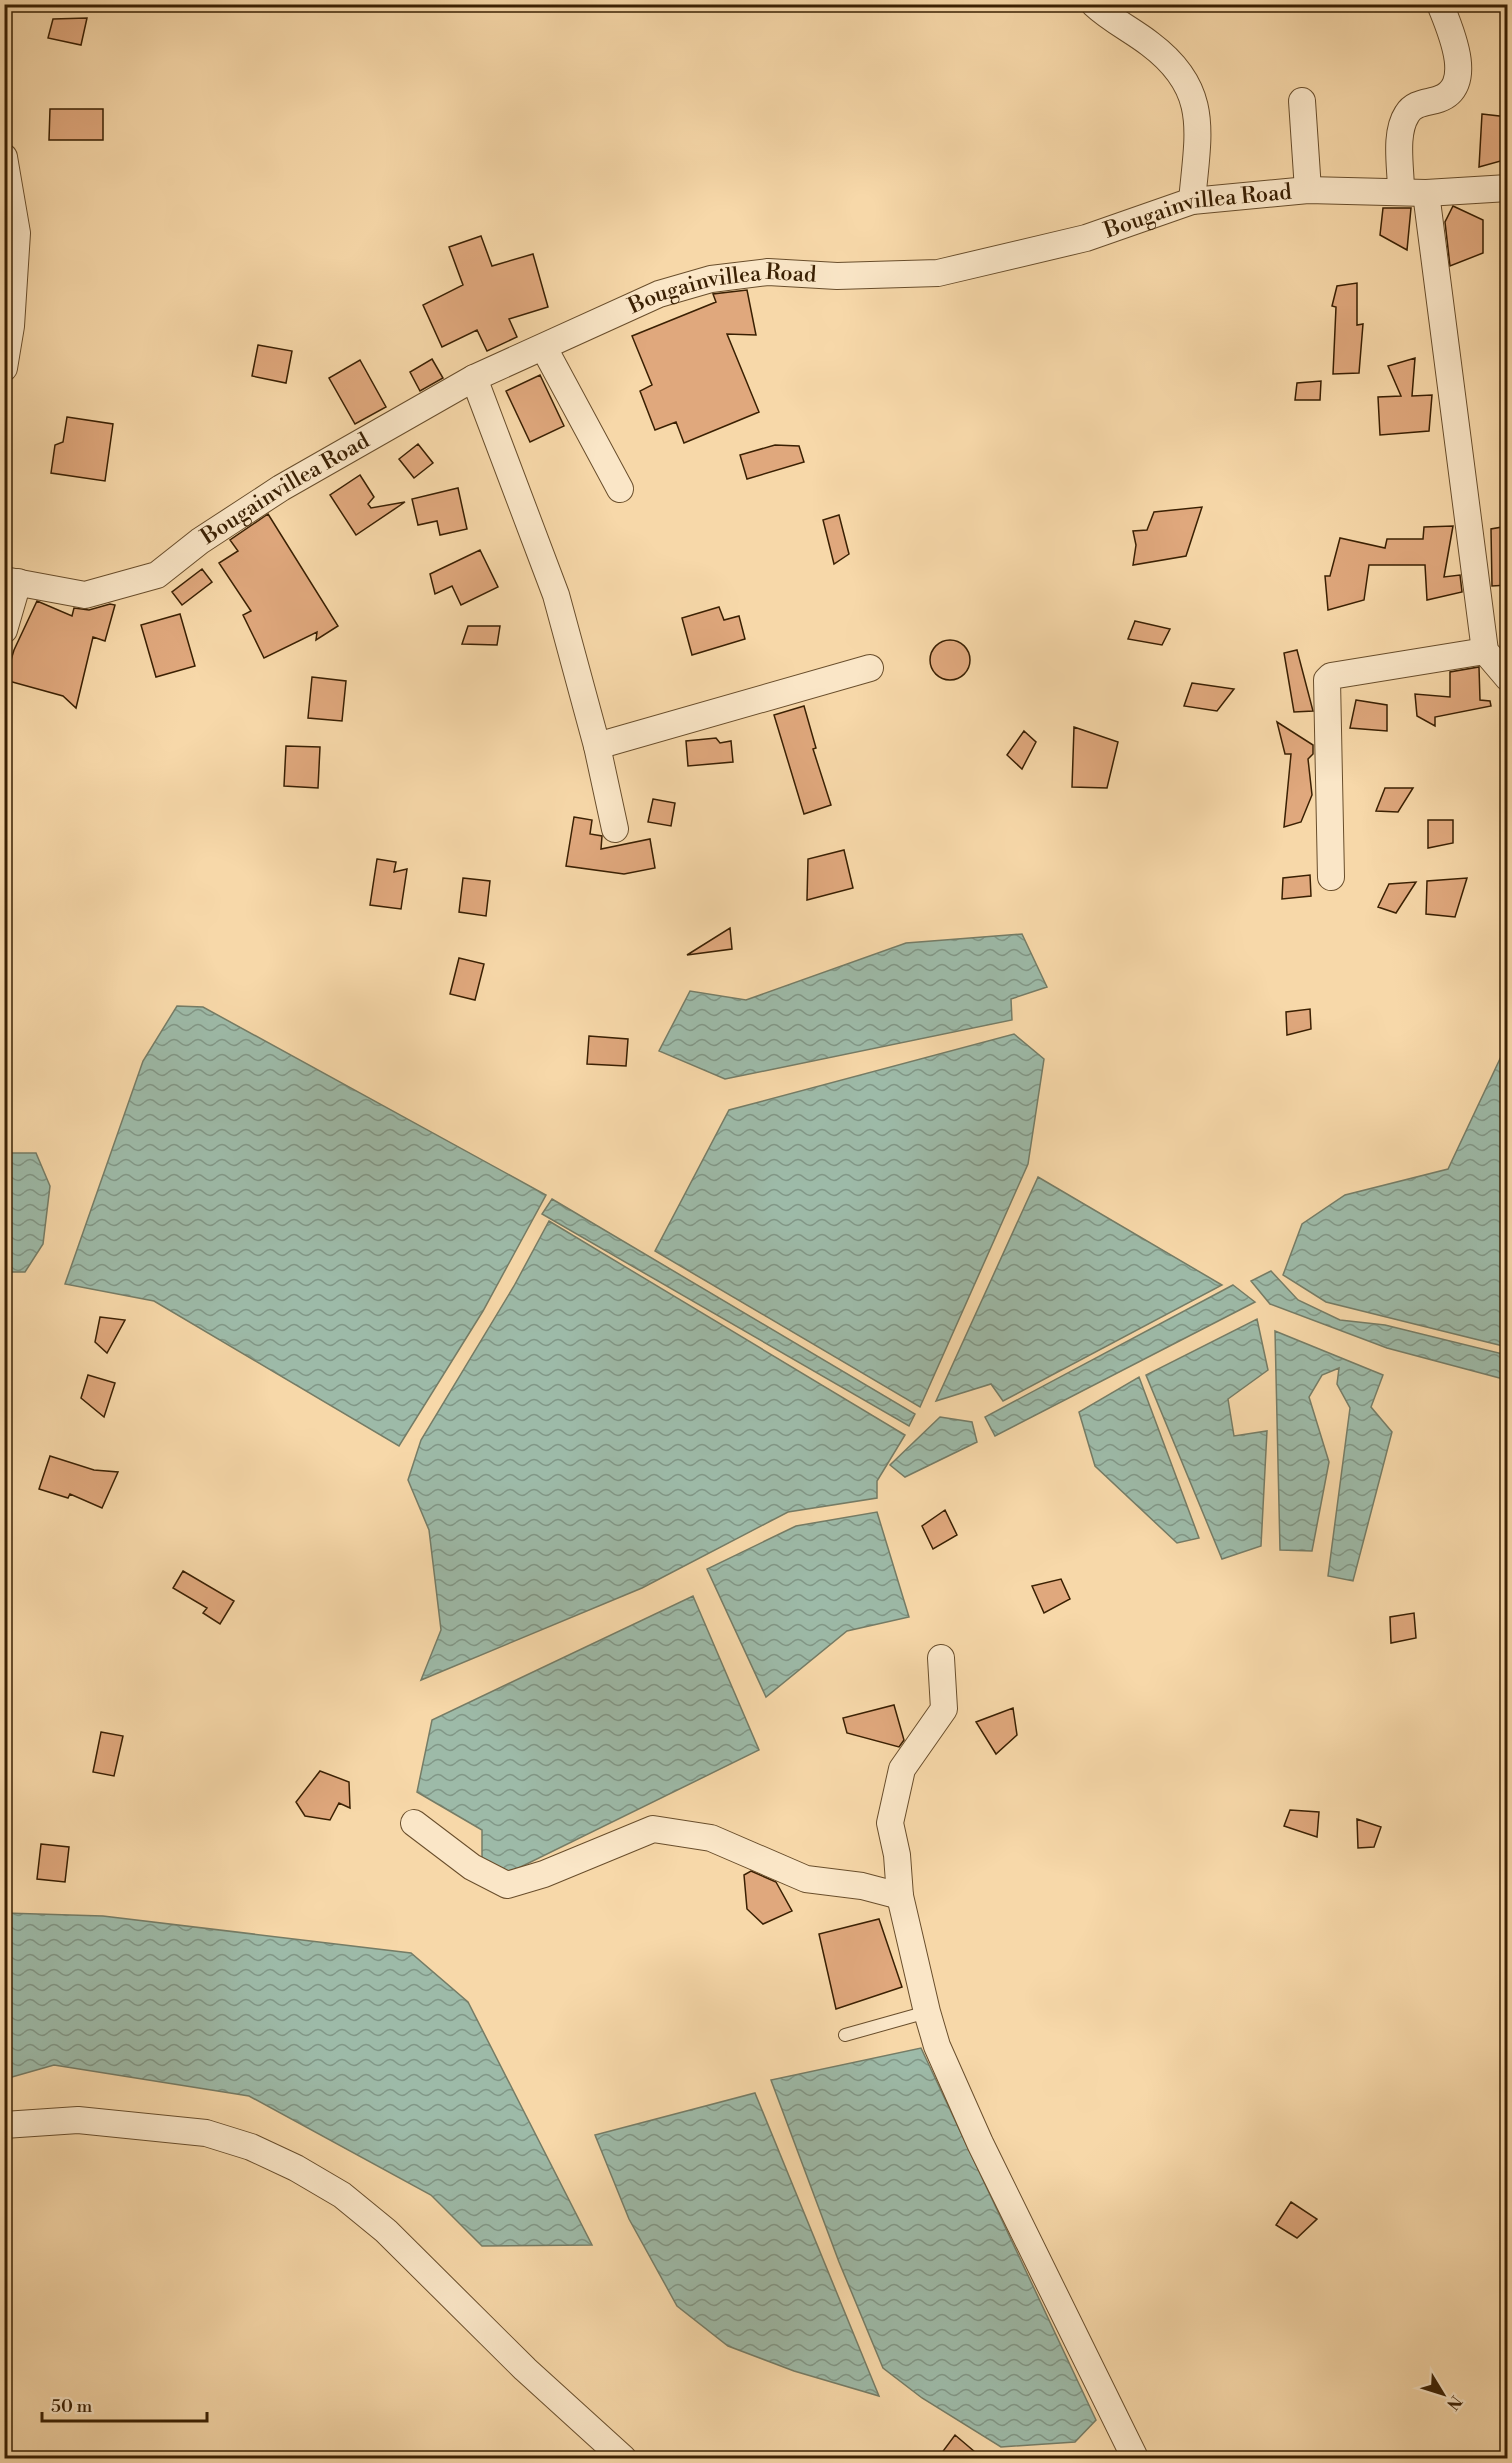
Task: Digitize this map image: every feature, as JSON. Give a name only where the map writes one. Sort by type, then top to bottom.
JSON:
[{"type":"street","points":[[1401,191],[1401,128],[1407,112],[1414,106],[1439,99],[1452,92],[1456,79],[1459,62],[1440,4]]},
{"type":"street","points":[[1102,8],[1150,44],[1174,65],[1189,84],[1197,108],[1192,201]]},
{"type":"street","points":[[1302,101],[1308,190]]},
{"type":"street","points":[[4,157],[17,233],[11,326],[4,368]]},
{"type":"street","name":"Bougainvillea Road","points":[[11,581],[85,595],[157,575],[200,541],[281,488],[474,378],[659,294],[711,279],[768,272],[837,276],[938,273],[1086,238],[1192,201],[1308,190],[1401,191],[1426,194],[1508,188]]},
{"type":"street","points":[[1426,194],[1485,651],[1508,678]]},
{"type":"street","points":[[544,348],[620,489]]},
{"type":"street","points":[[474,378],[556,595],[597,746],[615,829]]},
{"type":"street","points":[[4,630],[11,581]]},
{"type":"street","points":[[1331,877],[1327,680],[1331,676],[1485,651]]},
{"type":"street","points":[[597,746],[870,668]]},
{"type":"street","points":[[941,1658],[944,1709],[902,1769],[890,1823],[897,1856],[900,1896],[927,2012],[937,2046],[975,2132],[1135,2458]]},
{"type":"street","points":[[414,1823],[472,1867],[507,1886],[544,1874],[653,1829],[711,1838],[806,1879],[862,1886],[900,1896]]},
{"type":"street","points":[[4,2125],[78,2120],[206,2133],[251,2147],[296,2168],[342,2195],[386,2231],[525,2369],[623,2458]]},
{"type":"lane","points":[[845,2035],[927,2012]]},
{"type":"water","points":[[1022,934],[1047,987],[1011,999],[1012,1020],[725,1079],[659,1051],[690,991],[746,1000],[906,943]]},
{"type":"water","points":[[177,1006],[203,1007],[546,1195],[483,1311],[399,1446],[154,1301],[65,1284],[143,1061]]},
{"type":"water","points":[[1014,1034],[1044,1059],[1028,1164],[920,1407],[655,1251],[729,1110]]},
{"type":"water","points":[[1506,1046],[1507,1347],[1326,1302],[1283,1275],[1302,1224],[1345,1195],[1448,1169]]},
{"type":"water","points":[[5,1153],[36,1153],[50,1186],[43,1244],[25,1272],[5,1272]]},
{"type":"water","points":[[1038,1177],[1222,1285],[1003,1401],[991,1384],[936,1401]]},
{"type":"water","points":[[552,1199],[915,1414],[909,1426],[542,1214]]},
{"type":"water","points":[[549,1221],[905,1435],[877,1481],[877,1498],[788,1512],[642,1588],[421,1680],[441,1630],[429,1530],[408,1480],[421,1440],[514,1286]]},
{"type":"water","points":[[1271,1271],[1298,1300],[1340,1320],[1385,1325],[1507,1355],[1507,1380],[1387,1348],[1270,1304],[1251,1281]]},
{"type":"water","points":[[1233,1285],[1255,1302],[995,1436],[985,1417]]},
{"type":"water","points":[[1257,1319],[1268,1370],[1228,1399],[1234,1436],[1267,1431],[1261,1546],[1222,1559],[1146,1375]]},
{"type":"water","points":[[1275,1331],[1383,1375],[1371,1407],[1392,1432],[1353,1581],[1328,1576],[1350,1408],[1337,1384],[1339,1368],[1322,1375],[1309,1397],[1329,1462],[1312,1551],[1280,1550]]},
{"type":"water","points":[[1139,1377],[1199,1538],[1177,1543],[1095,1466],[1079,1412]]},
{"type":"water","points":[[940,1417],[972,1422],[977,1442],[905,1477],[890,1465]]},
{"type":"water","points":[[877,1512],[909,1617],[847,1631],[766,1697],[707,1569],[796,1526]]},
{"type":"water","points":[[693,1596],[759,1750],[500,1877],[482,1865],[482,1830],[417,1792],[432,1720]]},
{"type":"water","points":[[5,1913],[103,1916],[411,1953],[468,2002],[592,2245],[482,2246],[431,2195],[249,2096],[54,2065],[5,2079]]},
{"type":"water","points":[[921,2048],[1096,2420],[1075,2442],[1001,2447],[922,2398],[883,2368],[839,2262],[771,2080]]},
{"type":"water","points":[[755,2093],[879,2396],[794,2371],[728,2346],[677,2306],[629,2219],[595,2135]]},
{"type":"building","points":[[87,18],[81,45],[48,38],[53,19]]},
{"type":"building","points":[[50,109],[103,109],[103,140],[49,140]]},
{"type":"building","points":[[1482,114],[1508,117],[1508,159],[1479,167]]},
{"type":"building","points":[[1453,206],[1483,220],[1483,253],[1450,266],[1445,222]]},
{"type":"building","points":[[1383,208],[1411,208],[1407,250],[1380,235]]},
{"type":"building","points":[[481,236],[492,266],[533,254],[548,307],[509,319],[517,337],[487,351],[477,330],[442,347],[423,305],[463,285],[449,247]]},
{"type":"building","points":[[1357,283],[1357,325],[1363,324],[1359,373],[1333,374],[1336,307],[1332,306],[1337,286]]},
{"type":"building","points":[[747,290],[756,335],[727,334],[759,412],[684,443],[676,422],[655,430],[640,391],[652,385],[632,336],[716,302],[713,294]]},
{"type":"building","points":[[258,345],[292,351],[286,383],[252,376]]},
{"type":"building","points":[[1415,358],[1412,396],[1432,395],[1429,431],[1380,435],[1378,397],[1401,396],[1388,366]]},
{"type":"building","points":[[432,359],[443,378],[420,391],[410,372]]},
{"type":"building","points":[[360,360],[386,407],[355,424],[329,378]]},
{"type":"building","points":[[540,375],[564,426],[530,442],[506,391]]},
{"type":"building","points":[[1321,381],[1320,400],[1295,400],[1297,383]]},
{"type":"building","points":[[67,417],[113,424],[105,481],[51,473],[55,445],[63,442]]},
{"type":"building","points":[[418,444],[433,463],[414,478],[399,459]]},
{"type":"building","points":[[775,445],[799,446],[804,462],[747,479],[740,455]]},
{"type":"building","points":[[360,475],[374,497],[368,504],[371,508],[405,502],[356,535],[330,495]]},
{"type":"building","points":[[458,488],[467,529],[440,535],[437,521],[418,525],[412,499]]},
{"type":"building","points":[[1202,507],[1186,556],[1133,565],[1136,545],[1133,531],[1147,530],[1154,512]]},
{"type":"building","points":[[268,514],[338,626],[316,640],[317,632],[264,658],[243,615],[251,611],[219,563],[238,551],[230,540]]},
{"type":"building","points":[[839,515],[849,554],[834,564],[823,520]]},
{"type":"building","points":[[1453,526],[1444,577],[1460,575],[1462,592],[1427,600],[1425,565],[1369,565],[1364,600],[1328,610],[1325,576],[1330,576],[1340,538],[1385,548],[1387,539],[1423,539],[1424,527]]},
{"type":"building","points":[[1508,526],[1508,585],[1492,586],[1491,529]]},
{"type":"building","points":[[480,550],[498,587],[461,605],[452,586],[435,594],[430,574]]},
{"type":"building","points":[[202,569],[212,582],[182,605],[172,592]]},
{"type":"building","points":[[37,601],[72,616],[74,608],[89,610],[110,604],[115,605],[105,641],[93,637],[76,708],[63,696],[5,680],[14,650]]},
{"type":"building","points":[[719,607],[724,620],[739,616],[745,639],[692,655],[682,618]]},
{"type":"building","points":[[180,614],[195,666],[156,677],[141,625]]},
{"type":"building","points":[[1135,621],[1170,629],[1162,645],[1128,639]]},
{"type":"building","points":[[468,626],[500,626],[497,645],[462,644]]},
{"type":"building","points":[[950,640],[964,646],[970,660],[964,674],[950,680],[936,674],[930,660],[936,646]]},
{"type":"building","points":[[1297,650],[1313,711],[1294,712],[1284,653]]},
{"type":"building","points":[[1479,667],[1480,700],[1490,701],[1491,706],[1435,717],[1435,726],[1417,716],[1415,694],[1450,697],[1450,672]]},
{"type":"building","points":[[312,677],[346,681],[342,721],[308,718]]},
{"type":"building","points":[[1192,683],[1234,689],[1217,711],[1184,706]]},
{"type":"building","points":[[1356,700],[1387,705],[1387,731],[1350,728]]},
{"type":"building","points":[[804,706],[816,748],[813,749],[831,805],[804,814],[774,715]]},
{"type":"building","points":[[1277,722],[1313,745],[1313,754],[1308,759],[1312,795],[1301,822],[1284,827],[1291,754],[1285,754]]},
{"type":"building","points":[[1074,727],[1118,742],[1107,788],[1072,787]]},
{"type":"building","points":[[1024,731],[1036,742],[1022,769],[1007,755]]},
{"type":"building","points":[[716,738],[720,743],[731,741],[733,762],[688,766],[686,741]]},
{"type":"building","points":[[286,746],[320,747],[318,788],[284,786]]},
{"type":"building","points":[[1385,788],[1413,788],[1398,812],[1376,811]]},
{"type":"building","points":[[653,799],[675,803],[671,826],[648,822]]},
{"type":"building","points":[[574,817],[592,820],[590,834],[602,836],[601,849],[650,839],[655,868],[624,874],[566,866]]},
{"type":"building","points":[[1428,820],[1453,820],[1453,843],[1428,848]]},
{"type":"building","points":[[844,850],[853,888],[807,900],[808,859]]},
{"type":"building","points":[[377,859],[396,862],[394,872],[407,869],[401,909],[370,905]]},
{"type":"building","points":[[1310,875],[1311,896],[1282,899],[1283,878]]},
{"type":"building","points":[[463,878],[490,881],[486,916],[459,912]]},
{"type":"building","points":[[1467,878],[1455,917],[1426,914],[1427,881]]},
{"type":"building","points":[[1416,882],[1396,913],[1378,907],[1389,884]]},
{"type":"building","points":[[730,928],[732,949],[687,955]]},
{"type":"building","points":[[459,958],[484,964],[475,1000],[450,994]]},
{"type":"building","points":[[1310,1009],[1311,1029],[1287,1035],[1286,1012]]},
{"type":"building","points":[[589,1036],[628,1039],[626,1066],[587,1064]]},
{"type":"building","points":[[100,1317],[125,1320],[107,1353],[95,1342]]},
{"type":"building","points":[[88,1375],[115,1383],[104,1417],[81,1398]]},
{"type":"building","points":[[50,1456],[94,1470],[118,1472],[102,1508],[70,1494],[68,1498],[39,1489]]},
{"type":"building","points":[[945,1510],[957,1535],[933,1549],[922,1526]]},
{"type":"building","points":[[183,1571],[234,1601],[220,1624],[203,1613],[207,1608],[173,1588]]},
{"type":"building","points":[[1061,1579],[1070,1599],[1044,1613],[1032,1586]]},
{"type":"building","points":[[1414,1613],[1416,1638],[1391,1643],[1390,1617]]},
{"type":"building","points":[[894,1705],[904,1740],[899,1747],[847,1733],[843,1718]]},
{"type":"building","points":[[1013,1708],[1017,1735],[996,1754],[976,1722]]},
{"type":"building","points":[[101,1732],[123,1736],[114,1776],[93,1772]]},
{"type":"building","points":[[320,1771],[349,1782],[350,1808],[339,1803],[330,1820],[305,1816],[296,1802]]},
{"type":"building","points":[[1290,1810],[1319,1812],[1317,1837],[1284,1826]]},
{"type":"building","points":[[1357,1819],[1381,1827],[1374,1847],[1358,1848]]},
{"type":"building","points":[[41,1844],[69,1847],[65,1882],[37,1879]]},
{"type":"building","points":[[751,1871],[776,1882],[792,1911],[763,1924],[747,1909],[744,1875]]},
{"type":"building","points":[[879,1919],[902,1987],[836,2009],[819,1934]]},
{"type":"building","points":[[1291,2202],[1317,2219],[1297,2238],[1276,2225]]},
{"type":"building","points":[[955,2435],[982,2458],[938,2458]]}]
